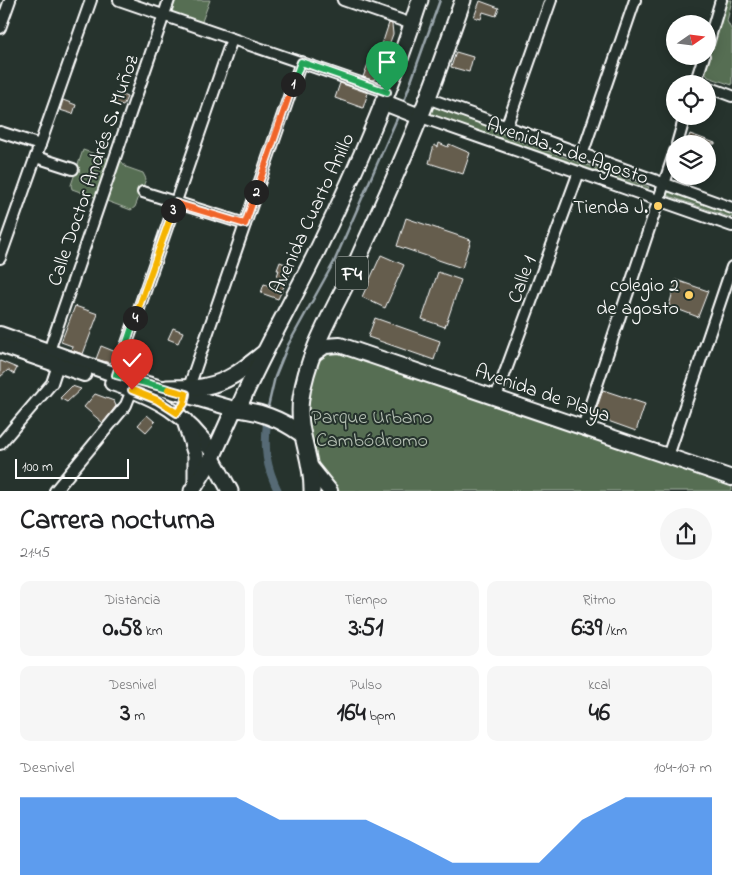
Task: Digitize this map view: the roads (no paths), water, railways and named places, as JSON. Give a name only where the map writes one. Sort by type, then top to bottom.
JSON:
[{"type":"highway","name":"Avenida Cuarto Anillo","points":[[236,409],[318,249],[387,100],[420,0]]},
{"type":"highway","name":"F4","points":[[312,491],[309,465],[300,433],[299,416],[300,398],[312,355],[355,266],[416,115],[427,98],[464,0]]},
{"type":"highway","points":[[387,100],[416,115]]},
{"type":"highway","points":[[167,388],[187,390],[229,379],[267,351]]},
{"type":"highway","name":"F4","points":[[194,488],[213,456],[236,409]]},
{"type":"highway","points":[[236,409],[268,416],[288,424],[300,433]]},
{"type":"highway","points":[[181,417],[196,456],[194,488]]},
{"type":"highway","points":[[213,456],[230,491]]},
{"type":"main road","points":[[330,318],[333,335],[340,345]]},
{"type":"main road","points":[[0,334],[116,375],[167,388]]},
{"type":"main road","points":[[0,345],[157,400],[181,417],[204,440],[213,456]]},
{"type":"main road","points":[[312,355],[324,346],[340,345]]},
{"type":"main road","name":"Avenida de Playa","points":[[340,345],[732,478]]},
{"type":"main road","points":[[181,417],[187,390],[236,409]]},
{"type":"main road","points":[[309,465],[330,491]]},
{"type":"street","points":[[0,28],[10,0]]},
{"type":"street","points":[[0,258],[91,0]]},
{"type":"street","points":[[119,0],[301,62],[387,100]]},
{"type":"street","name":"Calle Doctor Andrés S. Muñoz","points":[[49,351],[169,0]]},
{"type":"street","points":[[343,0],[412,24]]},
{"type":"street","points":[[506,128],[552,0]]},
{"type":"street","points":[[582,155],[636,0]]},
{"type":"street","points":[[716,17],[721,0]]},
{"type":"street","points":[[116,375],[232,38]]},
{"type":"street","points":[[187,390],[301,62]]},
{"type":"street","points":[[716,90],[732,96]]},
{"type":"street","name":"Avenida 2 de Agosto","points":[[427,98],[732,208]]},
{"type":"street","name":"Avenida 2 de Agosto","points":[[416,115],[732,226]]},
{"type":"street","points":[[0,132],[40,145]]},
{"type":"street","points":[[36,157],[73,169]]},
{"type":"street","name":"Calle 1","points":[[496,397],[579,172]]},
{"type":"street","points":[[582,427],[666,182]]},
{"type":"street","points":[[143,192],[245,224]]},
{"type":"street","points":[[668,456],[732,267]]},
{"type":"street","points":[[0,444],[52,383],[58,365]]},
{"type":"street","points":[[55,491],[126,405],[132,390]]},
{"type":"waterway","points":[[403,104],[440,0]]},
{"type":"waterway","points":[[268,407],[275,377],[288,345],[334,262],[399,114]]},
{"type":"waterway","points":[[267,422],[267,458],[278,491]]},
{"type":"place","name":"Tienda J.","points":[[658,206]]},
{"type":"place","name":"colegio 2 de agosto","points":[[689,295]]},
{"type":"park label","name":"Parque Urbano Cambódromo","points":[[372,428]]}]
